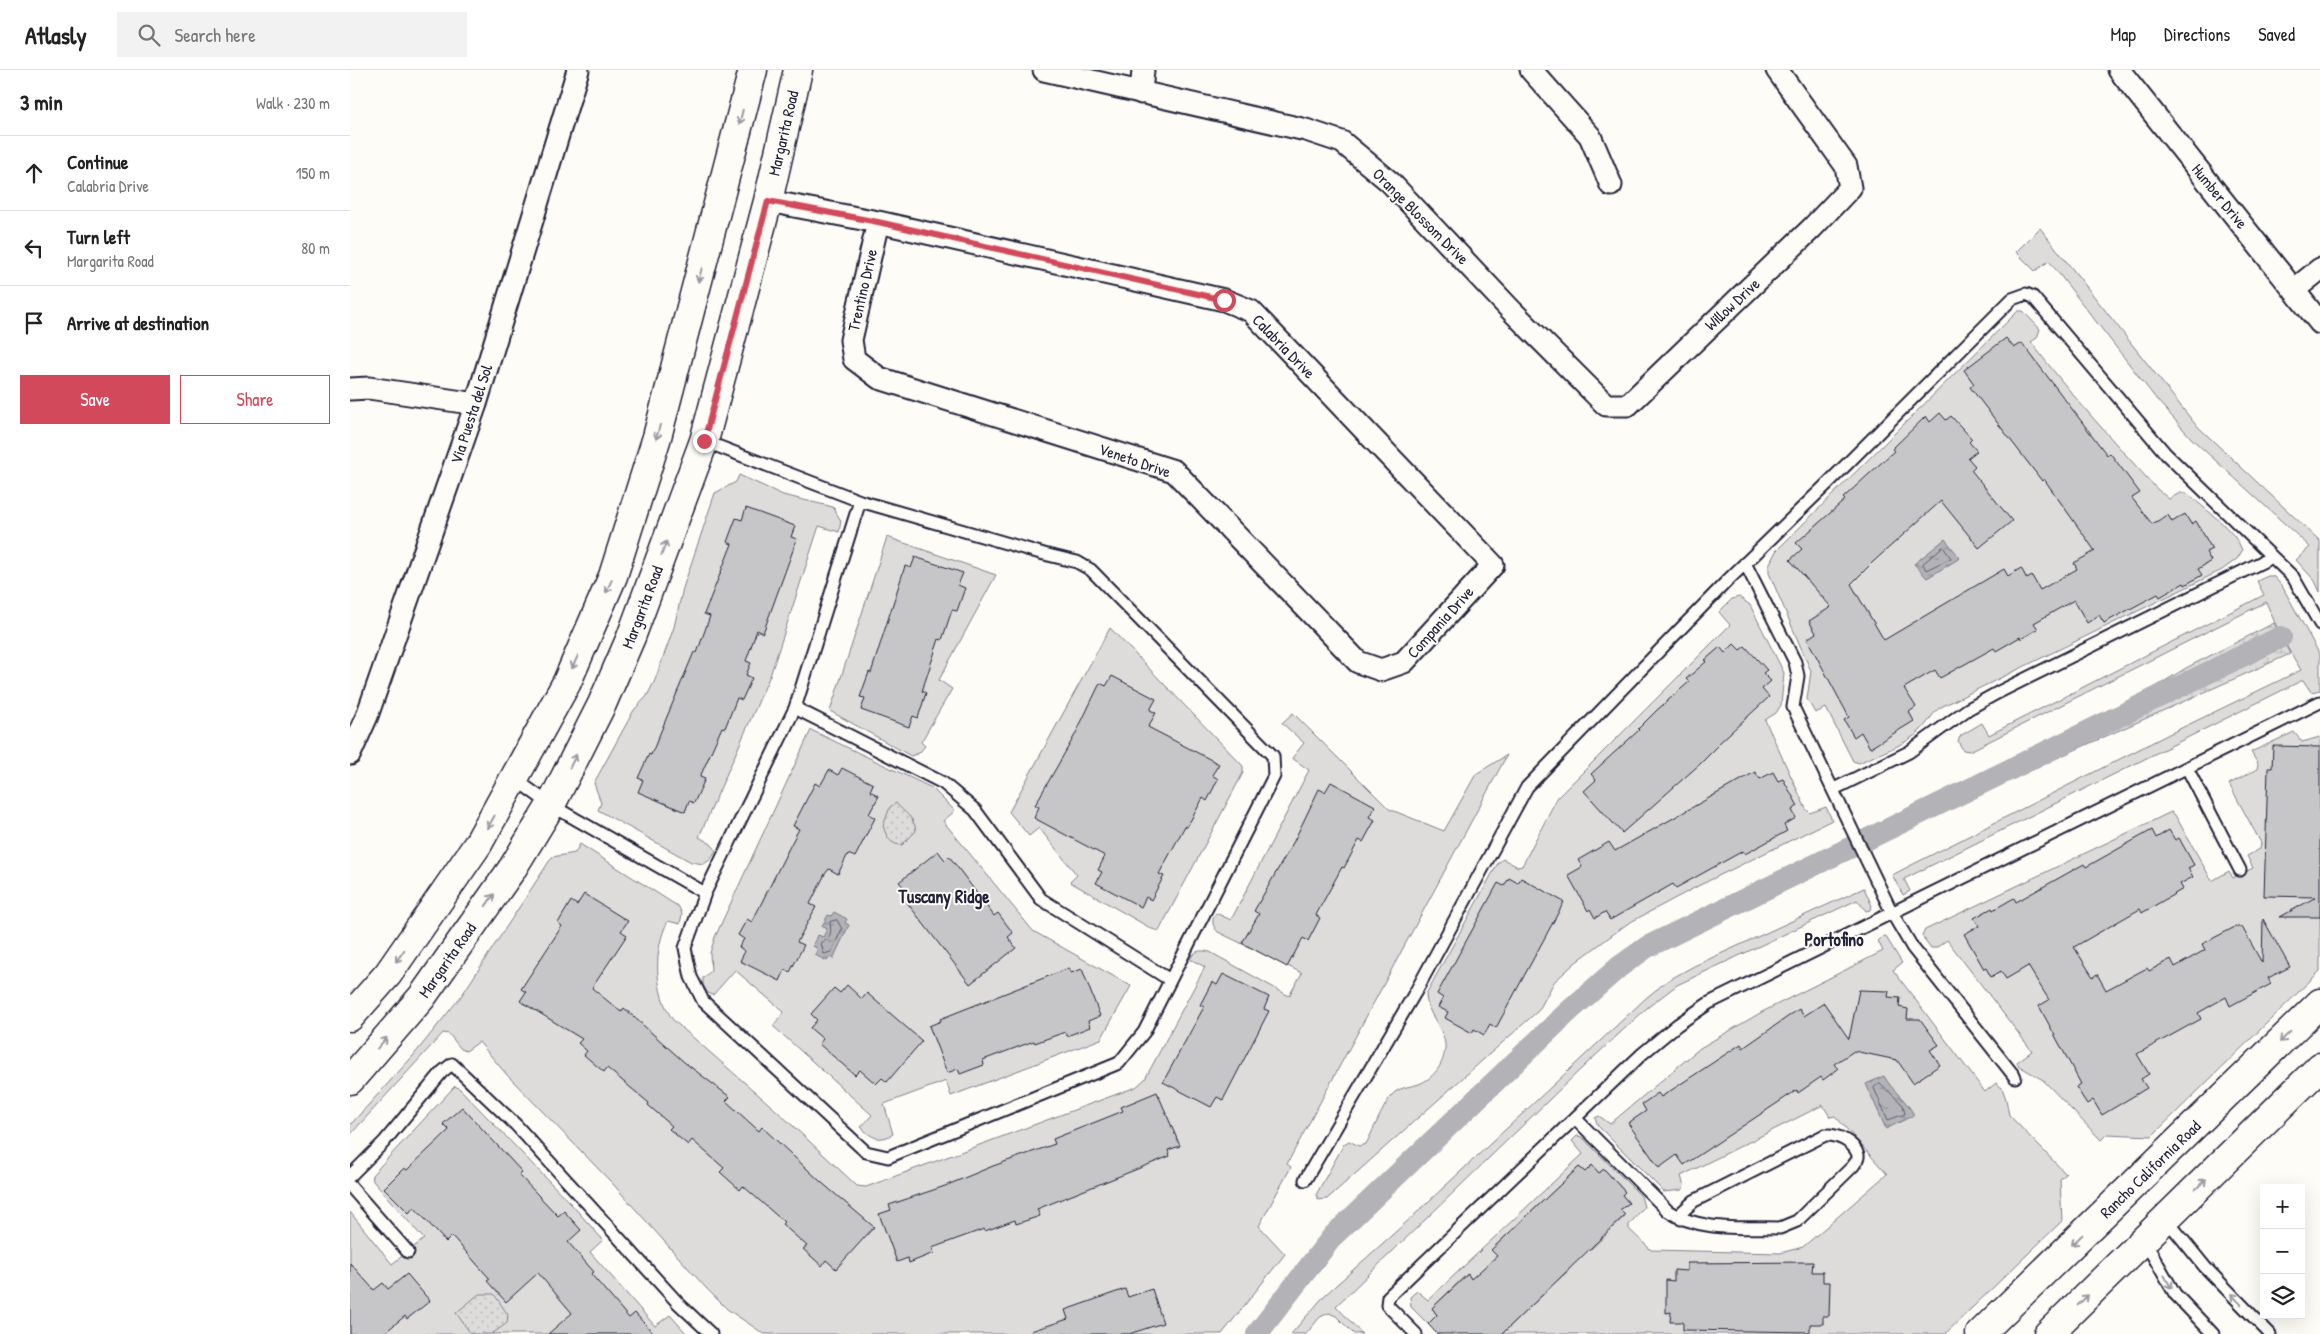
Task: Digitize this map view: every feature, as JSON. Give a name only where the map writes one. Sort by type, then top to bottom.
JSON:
[{"type":"main road","points":[[350,1017],[388,974],[467,860],[515,779],[567,682],[613,576],[630,526],[684,338],[752,70]]},
{"type":"main road","name":"Margarita Road","points":[[350,1080],[422,997],[512,869],[551,805],[602,704],[631,637],[704,441],[768,201],[798,70]]},
{"type":"main road","name":"Rancho California Road","points":[[1980,1334],[2320,1003]]},
{"type":"main road","points":[[2048,1334],[2320,1067]]},
{"type":"street","name":"Via Puesta del Sol","points":[[350,754],[367,716],[476,404],[578,70]]},
{"type":"street","name":"Orange Blossom Drive","points":[[1044,70],[1306,130],[1342,142],[1390,182],[1510,309],[1606,405]]},
{"type":"street","points":[[1141,93],[1144,70]]},
{"type":"street","points":[[1531,70],[1590,136],[1611,185]]},
{"type":"street","name":"Willow Drive","points":[[1606,405],[1628,405],[1812,228],[1850,188],[1846,166],[1777,70]]},
{"type":"street","name":"Humber Drive","points":[[2119,70],[2320,323]]},
{"type":"street","name":"Calabria Drive","points":[[768,201],[878,222],[1224,300],[1251,311],[1493,565]]},
{"type":"street","name":"Trentino Drive","points":[[854,359],[851,340],[878,222]]},
{"type":"street","points":[[2294,290],[2320,269]]},
{"type":"street","name":"Veneto Drive","points":[[854,359],[879,378],[1174,471],[1358,662],[1381,670]]},
{"type":"street","points":[[350,390],[369,388],[476,404]]},
{"type":"street","name":"Compania Drive","points":[[1381,670],[1404,662],[1493,565]]},
{"type":"lane","points":[[1305,1180],[1416,991],[1527,787],[1746,563],[2012,299],[2026,294],[2033,297],[2166,454],[2293,577],[2320,624]]},
{"type":"lane","points":[[704,441],[860,501],[1077,562],[1092,570],[1273,756],[1274,776],[1144,1032],[1119,1063],[888,1158],[866,1152],[703,1000],[691,977],[685,948],[705,893],[795,708],[860,501]]},
{"type":"lane","points":[[1834,789],[1909,752],[1968,709],[1999,692],[2272,557]]},
{"type":"lane","points":[[1746,563],[1795,662],[1798,676],[1793,707],[1892,913],[1912,947],[2015,1077]]},
{"type":"lane","points":[[1416,1334],[1387,1304],[1388,1296],[1642,1054],[1677,1025],[1709,1003],[2320,702]]},
{"type":"lane","points":[[795,708],[943,784],[975,810],[1041,898],[1170,980]]},
{"type":"lane","points":[[2187,768],[2240,870]]},
{"type":"lane","points":[[515,779],[551,805],[705,893]]},
{"type":"lane","points":[[350,1176],[384,1142],[442,1072],[452,1064],[516,1126],[678,1303],[711,1334]]},
{"type":"lane","points":[[1575,1118],[1668,1211],[1681,1219],[1698,1224],[1780,1228],[1797,1221],[1853,1166],[1858,1158],[1858,1154],[1836,1134],[1825,1135],[1694,1201],[1682,1212],[1681,1219]]},
{"type":"lane","points":[[350,1186],[408,1252]]},
{"type":"lane","points":[[2166,1218],[2204,1267],[2270,1334]]},
{"type":"lane","points":[[2144,1240],[2174,1294],[2213,1334]]},
{"type":"green space","points":[[2040,228],[2195,424],[2320,541],[2320,592],[2315,581],[2296,560],[2310,547],[2192,439],[2157,400],[2049,261],[2035,271],[2016,252]]},
{"type":"green space","points":[[2018,311],[2023,311],[2040,329],[2037,338],[2031,342],[2092,417],[2157,489],[2169,499],[2180,493],[2187,493],[2227,528],[2239,543],[2242,551],[2237,559],[2222,570],[1941,707],[1915,736],[1900,745],[1859,763],[1853,761],[1826,708],[1815,713],[1807,699],[1811,671],[1769,573],[1769,565],[1776,551]]},
{"type":"green space","points":[[739,475],[783,495],[833,507],[841,521],[839,532],[819,526],[771,673],[699,837],[711,844],[716,850],[711,859],[704,864],[691,862],[598,810],[601,803],[594,783],[634,710],[647,696],[655,680],[674,627],[683,588],[715,493],[736,482]]},
{"type":"green space","points":[[887,537],[996,575],[939,680],[952,689],[921,742],[925,746],[919,753],[911,756],[830,711]]},
{"type":"green space","points":[[2273,576],[2282,586],[2320,655],[2320,690],[2311,692],[2303,680],[1904,879],[1910,891],[1903,895],[1892,875],[2167,735],[2301,670],[2281,637],[2266,602],[1970,751],[1963,750],[1958,741],[1960,736],[1982,723],[1989,735],[2264,595],[2257,581]]},
{"type":"green space","points":[[1739,597],[1750,605],[1784,673],[1781,705],[1776,713],[1765,720],[1806,809],[1810,813],[1826,807],[1832,820],[1698,886],[1627,924],[1576,962],[1554,982],[1539,1010],[1327,1199],[1318,1200],[1316,1195],[1344,1144],[1349,1141],[1359,1146],[1366,1144],[1391,1096],[1401,1089],[1419,1084],[1430,1078],[1441,1063],[1445,1050],[1444,1038],[1431,1014],[1426,994],[1498,863],[1503,859],[1518,867],[1522,866],[1557,798],[1730,625],[1719,612],[1732,599]]},
{"type":"green space","points":[[2274,623],[2290,654],[2019,775],[1883,839],[1641,960],[1586,1004],[1327,1252],[1307,1276],[1299,1268],[1365,1199],[1570,1004],[1617,964],[1642,946],[1668,930],[2104,719],[2186,668]]},
{"type":"green space","points":[[1110,628],[1243,766],[1243,773],[1159,931],[1152,929],[1070,882],[1077,875],[1039,828],[1029,836],[1009,812]]},
{"type":"green space","points":[[1293,713],[1389,809],[1444,831],[1476,774],[1507,755],[1287,1164],[1291,1167],[1259,1226],[1285,1254],[1222,1334],[764,1334],[727,1309],[706,1288],[612,1183],[507,1075],[479,1042],[466,1051],[461,1049],[449,1034],[443,1033],[350,1135],[350,1125],[413,1056],[462,995],[552,857],[575,853],[580,844],[679,907],[682,914],[680,924],[668,921],[663,932],[658,958],[659,984],[662,997],[673,1020],[777,1111],[857,1186],[866,1187],[1136,1087],[1145,1079],[1205,967],[1190,959],[1196,952],[1210,952],[1289,996],[1302,973],[1218,932],[1213,923],[1216,913],[1231,920],[1309,770],[1292,758],[1304,743],[1282,723]]},
{"type":"green space","points":[[811,730],[932,788],[955,811],[943,821],[1033,931],[1131,986],[1101,1039],[951,1096],[946,1081],[884,1104],[893,1134],[884,1138],[876,1138],[868,1134],[861,1127],[872,1115],[773,1026],[784,1012],[735,970],[713,995],[708,993],[703,985],[703,978],[711,971],[710,953],[715,937]]},
{"type":"green space","points":[[2294,732],[2302,742],[2320,737],[2320,971],[2152,1136],[2107,1134],[2101,1140],[2043,1080],[2019,1066],[2017,1062],[2032,1051],[1947,940],[1936,948],[1931,948],[1922,936],[1925,930],[2171,812],[2175,815],[2212,881],[2229,871],[2233,878],[2253,868],[2247,856],[2260,849],[2261,843],[2229,784],[2257,769],[2258,764],[2251,752]]},
{"type":"green space","points":[[896,803],[911,818],[916,831],[902,845],[895,844],[890,840],[883,826],[890,807]]},
{"type":"green space","points":[[1864,888],[1872,906],[1870,910],[1866,911],[1857,900],[1677,985],[1647,1008],[1582,1068],[1336,1306],[1362,1334],[1354,1334],[1336,1316],[1329,1313],[1320,1317],[1306,1334],[1291,1334],[1325,1295],[1411,1218],[1646,998],[1667,981],[1694,966]]},
{"type":"green space","points":[[1883,936],[1886,937],[1902,963],[1893,970],[1985,1092],[1996,1083],[2002,1088],[2009,1115],[2066,1174],[2060,1179],[2062,1221],[1945,1334],[1502,1334],[1551,1287],[1541,1276],[1546,1271],[1556,1282],[1569,1270],[1564,1264],[1586,1243],[1591,1249],[1606,1235],[1595,1223],[1610,1230],[1625,1216],[1620,1210],[1629,1203],[1622,1195],[1625,1192],[1604,1169],[1599,1173],[1592,1166],[1585,1172],[1579,1167],[1491,1250],[1497,1256],[1485,1267],[1493,1276],[1474,1281],[1467,1274],[1432,1308],[1437,1315],[1428,1324],[1411,1307],[1410,1297],[1417,1291],[1428,1300],[1583,1154],[1572,1141],[1577,1136],[1582,1137],[1641,1196],[1644,1207],[1629,1225],[1629,1229],[1651,1250],[1780,1253],[1803,1247],[1887,1174],[1835,1116],[1830,1117],[1823,1105],[1681,1176],[1684,1186],[1682,1190],[1664,1192],[1598,1126],[1595,1118],[1599,1116],[1610,1124],[1700,1048],[1762,1012],[1883,951],[1878,941]]},
{"type":"green space","points":[[455,1086],[572,1205],[603,1240],[590,1252],[655,1326],[670,1315],[687,1334],[350,1334],[350,1212],[392,1264],[424,1239],[373,1181],[372,1175]]},
{"type":"green space","points":[[479,1294],[494,1294],[508,1315],[507,1323],[492,1334],[471,1334],[456,1313]]},
{"type":"water","points":[[1945,539],[1960,558],[1927,578],[1914,564]]},
{"type":"water","points":[[834,912],[847,919],[845,923],[849,925],[833,959],[830,957],[827,961],[815,955],[818,949],[813,946],[818,935],[823,937],[827,929],[822,926],[828,915],[831,916]]},
{"type":"water","points":[[1884,1076],[1914,1115],[1886,1129],[1866,1084]]},
{"type":"building","points":[[2006,338],[2014,348],[2022,343],[2107,455],[2110,453],[2140,493],[2132,498],[2152,524],[2168,515],[2172,522],[2185,514],[2191,524],[2196,521],[2212,549],[2206,552],[2211,561],[2198,569],[2202,575],[2185,585],[2184,583],[2160,597],[2158,594],[2104,623],[2099,615],[2087,623],[2074,600],[2034,623],[2038,629],[2021,639],[2020,637],[1996,651],[1994,648],[1940,678],[1935,670],[1904,688],[1916,707],[1909,712],[1914,721],[1870,748],[1861,732],[1854,737],[1844,720],[1849,717],[1807,639],[1816,633],[1809,621],[1831,607],[1790,560],[1802,549],[1796,543],[1845,500],[1843,498],[1894,451],[1892,449],[1926,416],[1930,422],[1940,413],[1946,420],[1951,416],[1972,439],[1969,442],[1977,451],[1968,458],[1975,466],[1971,470],[2012,521],[1979,548],[1941,501],[1874,561],[1851,584],[1884,640],[2004,569],[2008,576],[2021,568],[2027,579],[2032,576],[2040,590],[2077,569],[2074,563],[2095,551],[2044,479],[2042,481],[1970,387],[1974,384],[1964,370]]},
{"type":"building","points":[[746,508],[795,526],[791,537],[797,539],[763,633],[757,630],[746,661],[751,663],[746,675],[752,678],[742,700],[737,698],[725,728],[722,727],[700,777],[705,779],[694,803],[689,801],[685,812],[638,792],[643,780],[638,778],[649,754],[651,755],[694,652],[697,653],[710,616],[704,614],[732,544],[727,542],[736,518],[742,520]]},
{"type":"building","points":[[915,557],[963,573],[958,585],[965,588],[957,611],[952,610],[942,640],[939,639],[922,691],[926,693],[918,718],[913,716],[909,727],[861,710],[865,698],[860,697],[869,672],[871,673],[905,566],[911,568]]},
{"type":"building","points":[[1734,644],[1740,650],[1745,646],[1767,670],[1763,673],[1771,681],[1762,689],[1769,697],[1717,745],[1700,764],[1622,833],[1584,791],[1596,780],[1591,774],[1689,682],[1686,679],[1707,661],[1705,660],[1720,647],[1725,653]]},
{"type":"building","points":[[1112,676],[1156,699],[1150,710],[1156,713],[1148,727],[1219,764],[1212,775],[1218,779],[1207,801],[1203,798],[1187,827],[1185,826],[1159,874],[1164,876],[1151,900],[1146,897],[1141,907],[1096,883],[1102,872],[1098,870],[1105,856],[1034,818],[1039,807],[1035,805],[1075,735],[1100,683],[1106,686]]},
{"type":"building","points":[[2273,746],[2320,747],[2320,917],[2280,917],[2316,897],[2264,896],[2268,768],[2272,768]]},
{"type":"building","points":[[842,768],[873,784],[870,791],[879,796],[869,814],[875,818],[855,857],[848,854],[838,874],[829,869],[825,874],[810,904],[816,907],[797,942],[804,945],[790,972],[785,970],[780,981],[740,961],[745,951],[739,947],[744,939],[738,935],[747,919],[752,922],[799,829],[793,826],[815,783],[820,786],[829,770],[838,775]]},
{"type":"building","points":[[1755,772],[1760,779],[1773,772],[1778,781],[1783,779],[1798,806],[1792,810],[1796,818],[1784,825],[1787,831],[1745,854],[1743,851],[1676,888],[1673,884],[1610,920],[1605,912],[1595,918],[1590,909],[1588,911],[1568,875],[1582,867],[1578,860],[1609,842],[1615,851]]},
{"type":"building","points":[[1331,782],[1375,806],[1369,817],[1375,820],[1363,842],[1359,840],[1344,868],[1342,867],[1316,915],[1320,918],[1308,941],[1303,938],[1287,967],[1242,943],[1259,914],[1254,911],[1294,841],[1319,789],[1325,792]]},
{"type":"building","points":[[2152,830],[2156,838],[2169,830],[2175,840],[2179,838],[2194,865],[2188,868],[2193,877],[2180,884],[2183,889],[2142,913],[2140,909],[2074,947],[2093,977],[2097,974],[2106,990],[2147,968],[2149,971],[2171,959],[2175,967],[2205,950],[2202,944],[2235,927],[2242,927],[2262,963],[2263,919],[2290,967],[2268,978],[2271,984],[2230,1006],[2226,997],[2198,1013],[2201,1019],[2137,1054],[2149,1074],[2141,1079],[2147,1088],[2102,1115],[2093,1100],[2087,1104],[2076,1087],[2081,1084],[2039,1006],[2049,1000],[2028,966],[2006,979],[2001,971],[1991,977],[1986,968],[1984,969],[1964,934],[1979,926],[1974,918],[1992,908],[1993,910],[2014,898],[2016,902],[2084,864],[2086,867]]},
{"type":"building","points":[[938,851],[945,860],[949,856],[994,916],[998,913],[1013,933],[1008,937],[1016,948],[970,984],[902,896],[907,891],[899,882]]},
{"type":"building","points":[[1509,878],[1518,883],[1521,878],[1564,902],[1496,1028],[1490,1024],[1484,1035],[1474,1029],[1472,1033],[1445,1018],[1448,1012],[1438,1007],[1443,998],[1437,994],[1498,883],[1504,886]]},
{"type":"building","points":[[584,894],[628,921],[621,931],[627,935],[592,988],[621,1012],[624,1008],[684,1062],[730,1097],[726,1101],[759,1131],[762,1127],[821,1182],[874,1227],[836,1269],[826,1260],[822,1266],[803,1249],[807,1246],[782,1224],[784,1222],[743,1186],[740,1190],[720,1172],[724,1168],[692,1140],[688,1145],[669,1129],[672,1126],[648,1105],[649,1103],[607,1068],[604,1072],[584,1055],[587,1051],[578,1043],[582,1039],[520,1001],[526,992],[521,989],[562,926],[558,923],[571,901],[577,905]]},
{"type":"building","points":[[1069,968],[1071,973],[1082,969],[1100,1016],[1088,1021],[1090,1027],[1067,1036],[1065,1032],[1035,1043],[1034,1041],[983,1060],[984,1065],[960,1074],[958,1069],[947,1073],[929,1026],[941,1021],[940,1019]]},
{"type":"building","points":[[1223,974],[1269,997],[1264,1009],[1269,1011],[1223,1100],[1217,1097],[1211,1107],[1163,1082],[1204,1007],[1200,1005],[1212,982],[1217,985]]},
{"type":"building","points":[[847,985],[862,999],[867,993],[922,1041],[887,1082],[882,1078],[876,1084],[860,1070],[855,1075],[819,1044],[823,1039],[810,1028],[817,1020],[811,1014],[834,988],[840,993]]},
{"type":"building","points":[[1859,990],[1889,991],[1888,997],[1900,998],[1899,1007],[1908,1009],[1907,1019],[1920,1019],[1939,1045],[1930,1050],[1940,1065],[1913,1083],[1897,1060],[1854,1051],[1834,1064],[1838,1069],[1823,1080],[1821,1077],[1798,1093],[1797,1090],[1684,1165],[1677,1155],[1659,1168],[1628,1123],[1646,1111],[1642,1104],[1658,1093],[1661,1097],[1741,1044],[1743,1048],[1799,1009],[1804,1016],[1824,1003],[1849,1039]]},
{"type":"building","points":[[1157,1092],[1180,1146],[1168,1150],[1170,1156],[1037,1209],[1040,1216],[1016,1224],[1015,1220],[985,1231],[984,1229],[932,1248],[934,1253],[909,1263],[908,1258],[897,1262],[879,1214],[891,1210],[889,1205],[1055,1144],[1053,1139],[1123,1111],[1121,1107]]},
{"type":"building","points":[[462,1107],[522,1172],[519,1175],[558,1216],[564,1211],[581,1230],[568,1242],[594,1272],[591,1274],[629,1318],[635,1313],[654,1334],[548,1334],[572,1313],[538,1273],[506,1302],[487,1281],[490,1279],[452,1236],[446,1242],[414,1207],[409,1213],[384,1188],[404,1168],[407,1170],[449,1130],[443,1124]]},
{"type":"building","points":[[1592,1165],[1599,1173],[1604,1169],[1625,1192],[1622,1195],[1629,1203],[1620,1210],[1625,1215],[1502,1334],[1437,1334],[1428,1324],[1437,1315],[1432,1308],[1468,1274],[1471,1279],[1497,1256],[1491,1250],[1579,1167],[1585,1172]]},
{"type":"building","points":[[1813,1262],[1812,1272],[1823,1272],[1823,1282],[1830,1282],[1829,1316],[1823,1316],[1823,1324],[1810,1324],[1810,1332],[1683,1330],[1683,1322],[1670,1322],[1671,1312],[1666,1313],[1666,1280],[1674,1281],[1674,1270],[1687,1271],[1687,1263]]},
{"type":"building","points":[[350,1263],[374,1290],[383,1283],[388,1289],[407,1274],[430,1301],[407,1319],[405,1316],[383,1334],[350,1334]]},
{"type":"building","points":[[1125,1289],[1128,1297],[1152,1289],[1163,1323],[1129,1334],[1032,1334],[1031,1331],[1068,1319],[1065,1310]]},
{"type":"waterway","points":[[1257,1334],[1333,1236],[1568,1012],[1619,967],[1647,947],[2281,637]]},
{"type":"district","name":"Tuscany Ridge","points":[[944,896]]},
{"type":"district","name":"Portofino","points":[[1834,939]]},
{"type":"route","points":[[704,441],[768,201],[878,222],[1224,300]]}]
